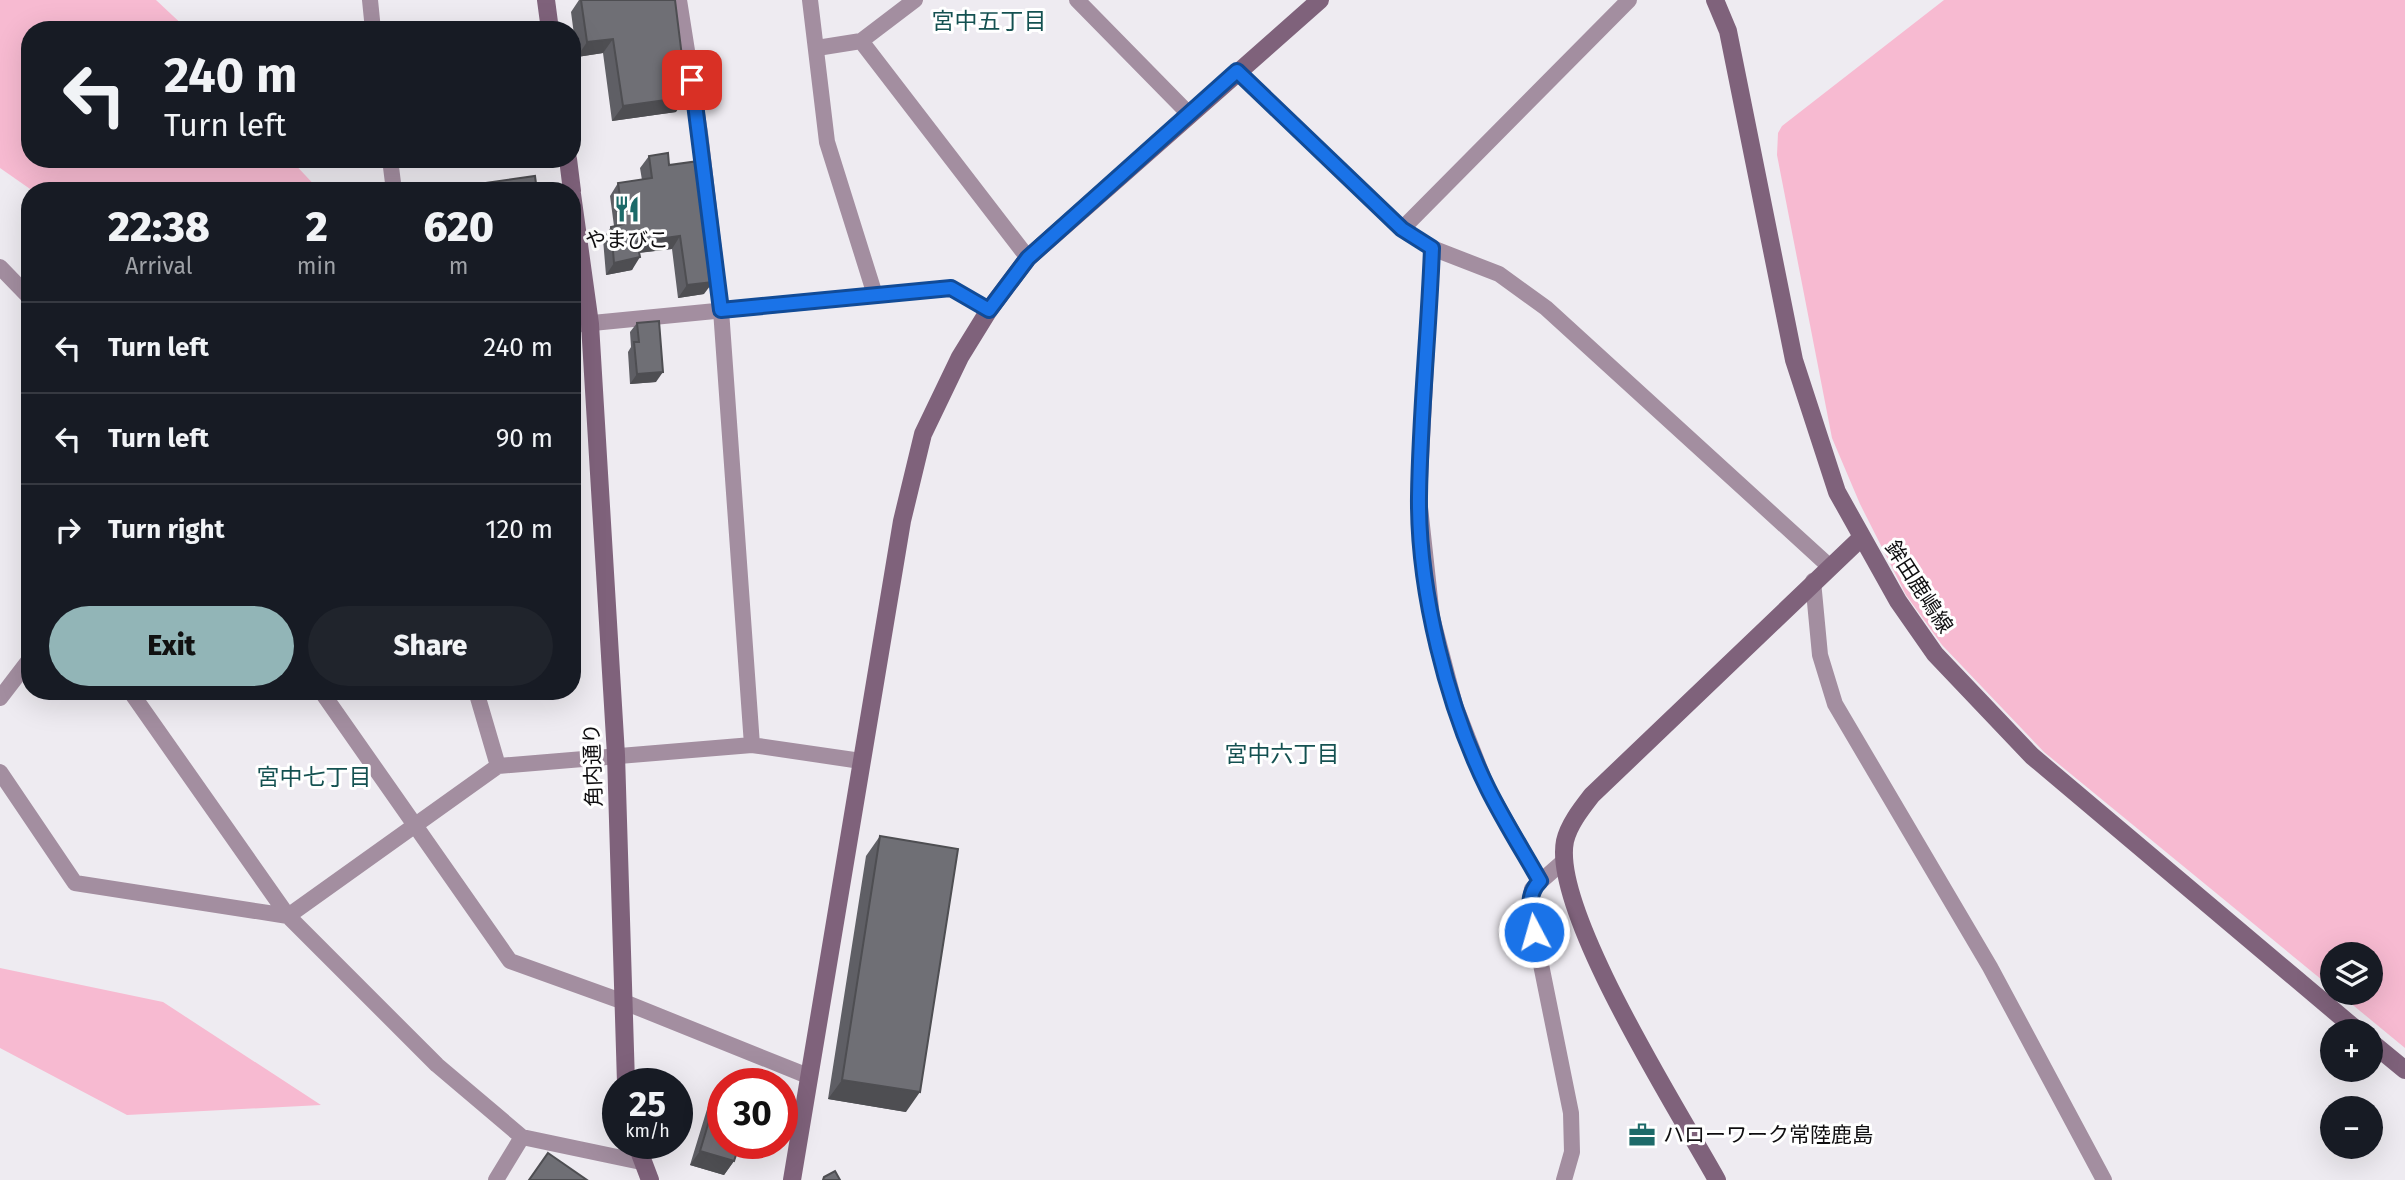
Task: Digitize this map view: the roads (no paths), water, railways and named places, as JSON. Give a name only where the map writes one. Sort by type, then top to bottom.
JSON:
[{"type":"street","points":[[370,0],[372,21]]},
{"type":"street","points":[[546,0],[549,21]]},
{"type":"street","points":[[679,0],[700,133],[721,310],[752,745]]},
{"type":"street","points":[[810,0],[827,142],[875,295]]},
{"type":"street","points":[[817,48],[861,41],[915,0]]},
{"type":"street","points":[[1077,0],[1190,115]]},
{"type":"street","points":[[792,1180],[902,521],[923,435],[960,357],[989,310],[1028,258],[1320,0]]},
{"type":"street","points":[[1402,229],[1629,0]]},
{"type":"street","name":"鉾田鹿嶋線","points":[[1714,0],[1728,31],[1794,360],[1837,492],[1898,601],[1935,654],[2032,756],[2344,1019]]},
{"type":"street","points":[[861,41],[1028,258]]},
{"type":"street","points":[[1237,71],[1402,229],[1432,248],[1499,274],[1546,308],[1829,566]]},
{"type":"street","points":[[1432,248],[1419,498],[1432,617],[1455,705],[1487,787],[1540,881]]},
{"type":"street","points":[[0,267],[21,289]]},
{"type":"street","points":[[581,324],[951,288],[989,310]]},
{"type":"street","name":"角内通り","points":[[581,324],[616,755],[626,1068]]},
{"type":"street","points":[[1717,1180],[1609,988],[1570,893],[1565,860],[1566,840],[1592,794],[1861,538]]},
{"type":"street","points":[[1813,581],[1820,655],[1836,704],[1990,967],[2104,1180]]},
{"type":"street","points":[[0,698],[21,671]]},
{"type":"street","points":[[136,700],[288,916],[437,1065],[522,1137],[641,1161],[650,1180]]},
{"type":"street","points":[[327,700],[509,961],[624,1002],[808,1076]]},
{"type":"street","points":[[479,700],[498,766]]},
{"type":"street","points":[[0,772],[75,883],[288,916],[415,828],[498,766],[752,745],[861,761]]},
{"type":"street","points":[[1564,1180],[1572,1152],[1571,1114],[1529,905],[1532,889],[1565,860]]},
{"type":"street","points":[[2383,1052],[2405,1070]]},
{"type":"street","points":[[496,1180],[522,1137]]},
{"type":"place","name":"やまびこ","points":[[627,209]]},
{"type":"place","name":"ハローワーク常陸鹿島","points":[[1642,1135]]},
{"type":"district","name":"宮中五丁目","points":[[989,21]]},
{"type":"district","name":"宮中六丁目","points":[[1282,754]]},
{"type":"district","name":"宮中七丁目","points":[[314,777]]}]
